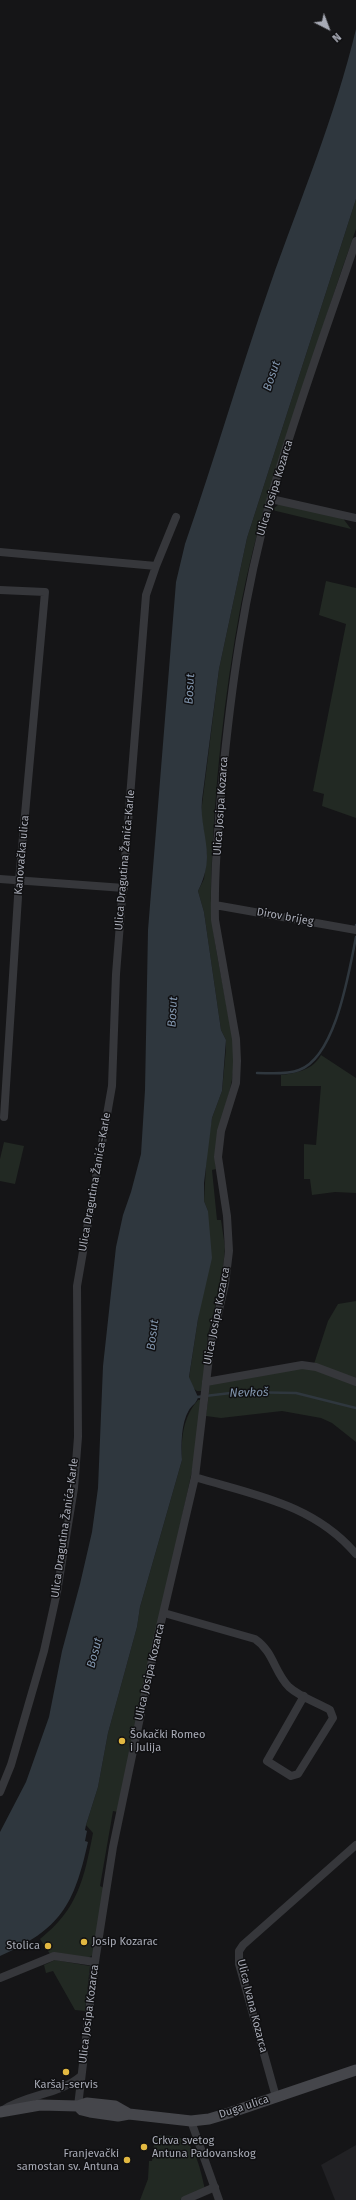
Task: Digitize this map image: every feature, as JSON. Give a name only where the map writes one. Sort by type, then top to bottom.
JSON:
[{"type":"main road","name":"Duga ulica","points":[[1,2112],[40,2105],[78,2106],[87,2103],[115,2106],[129,2114],[191,2122],[209,2119],[356,2070]]},
{"type":"street","name":"Ulica Josipa Kozarca","points":[[78,2106],[96,1962],[114,1847],[134,1744],[195,1477],[213,1333],[226,1284],[229,1251],[227,1216],[218,1157],[221,1131],[236,1082],[237,1061],[236,1039],[215,920],[215,905],[219,825],[228,713],[251,579],[271,499],[356,241]]},
{"type":"street","points":[[271,499],[356,518]]},
{"type":"street","name":"Ulica Dragutina Žanića-Karle","points":[[0,1792],[11,1765],[44,1650],[57,1592],[74,1488],[78,1437],[78,1286],[112,1086],[116,974],[146,595],[176,517]]},
{"type":"street","points":[[0,552],[156,566]]},
{"type":"street","name":"Kanovačka ulica","points":[[0,590],[45,592],[19,881],[4,1117]]},
{"type":"street","points":[[0,879],[124,888]]},
{"type":"street","name":"Dirov brijeg","points":[[215,905],[356,930]]},
{"type":"street","name":"Ulica Josipa Kozarca","points":[[206,1385],[302,1365],[316,1367],[356,1382]]},
{"type":"street","points":[[195,1477],[264,1496],[290,1506],[326,1525],[356,1554]]},
{"type":"street","points":[[164,1613],[255,1639],[263,1645],[272,1656],[289,1686],[330,1710],[333,1718],[298,1774],[291,1776],[267,1762],[304,1696]]},
{"type":"street","name":"Ulica Ivana Kozarca","points":[[276,2097],[239,1964],[239,1951],[243,1945],[356,1845]]},
{"type":"street","points":[[0,1978],[54,1956],[96,1962]]},
{"type":"street","name":"Duga ulica","points":[[1,2112],[16,2102],[72,2084],[81,2076]]},
{"type":"street","points":[[191,2122],[219,2200]]},
{"type":"street","points":[[185,2200],[215,2187]]},
{"type":"shaded area","points":[[356,199],[356,229],[284,443],[253,550],[241,604],[225,708],[217,778],[212,848],[211,899],[213,930],[232,1034],[234,1061],[233,1075],[217,1140],[216,1169],[212,1170],[217,1220],[221,1220],[225,1247],[222,1281],[208,1334],[202,1391],[197,1391],[193,1388],[189,1378],[198,1319],[208,1211],[204,1201],[207,1148],[212,1118],[222,1091],[226,1049],[226,1040],[221,1030],[204,912],[198,891],[204,879],[207,857],[201,813],[219,669],[247,538]]},
{"type":"shaded area","points":[[279,504],[342,517],[351,529],[272,510]]},
{"type":"shaded area","points":[[326,581],[356,588],[356,818],[322,806],[324,794],[313,791],[346,624],[319,615]]},
{"type":"shaded area","points":[[321,1055],[356,1078],[356,1193],[335,1192],[312,1195],[310,1179],[304,1179],[304,1144],[316,1145],[321,1086],[281,1086],[281,1075],[304,1070],[318,1060]]},
{"type":"shaded area","points":[[4,1142],[24,1146],[15,1184],[0,1181],[0,1159]]},
{"type":"shaded area","points":[[356,1301],[356,1380],[314,1364],[328,1321],[338,1304]]},
{"type":"shaded area","points":[[290,1369],[312,1369],[356,1384],[356,1442],[332,1423],[321,1418],[282,1411],[221,1418],[206,1416],[210,1384]]},
{"type":"shaded area","points":[[198,1400],[201,1400],[195,1457],[118,1812],[113,1811],[100,1886],[104,1888],[93,1955],[88,1958],[50,1954],[40,1939],[53,1928],[63,1916],[71,1904],[82,1879],[93,1833],[86,1825],[98,1787],[108,1733],[137,1627],[140,1607],[182,1460],[184,1428],[189,1413]]},
{"type":"shaded area","points":[[55,1960],[90,1966],[85,2011],[75,2010],[53,1971],[46,1973],[44,1965]]},
{"type":"shaded area","points":[[155,2135],[177,2137],[189,2145],[197,2158],[205,2189],[180,2200],[140,2200],[148,2179],[149,2161],[152,2161]]},
{"type":"shaded area","points":[[356,2145],[356,2200],[335,2200],[321,2165]]},
{"type":"water","name":"Bosut","points":[[356,29],[356,199],[247,538],[219,669],[202,800],[202,815],[207,861],[202,883],[198,891],[204,912],[221,1030],[226,1040],[222,1091],[212,1118],[204,1183],[204,1201],[208,1211],[212,1258],[198,1319],[189,1377],[198,1397],[197,1401],[186,1415],[184,1421],[182,1460],[140,1607],[137,1627],[108,1733],[98,1787],[86,1825],[85,1830],[87,1831],[85,1841],[88,1842],[77,1883],[62,1912],[51,1925],[38,1936],[0,1956],[0,1832],[26,1782],[49,1717],[62,1651],[92,1532],[98,1488],[103,1366],[116,1247],[123,1215],[141,1154],[145,1090],[148,930],[176,582],[185,544],[259,317],[338,94]]},
{"type":"waterway","points":[[257,1073],[294,1072],[312,1062],[323,1049],[339,1011],[345,991],[356,937]]},
{"type":"waterway","name":"Nevkoš","points":[[197,1397],[239,1392],[296,1393],[356,1408]]},
{"type":"place","name":"Šokački Romeo i Julija","points":[[122,1741]]},
{"type":"place","name":"Josip Kozarac","points":[[84,1942]]},
{"type":"place","name":"Stolica","points":[[48,1946]]},
{"type":"place","name":"Karšaj-servis","points":[[66,2072]]},
{"type":"place","name":"Crkva svetog Antuna Padovanskog","points":[[144,2147]]},
{"type":"place","name":"Franjevački samostan sv. Antuna","points":[[127,2160]]}]
